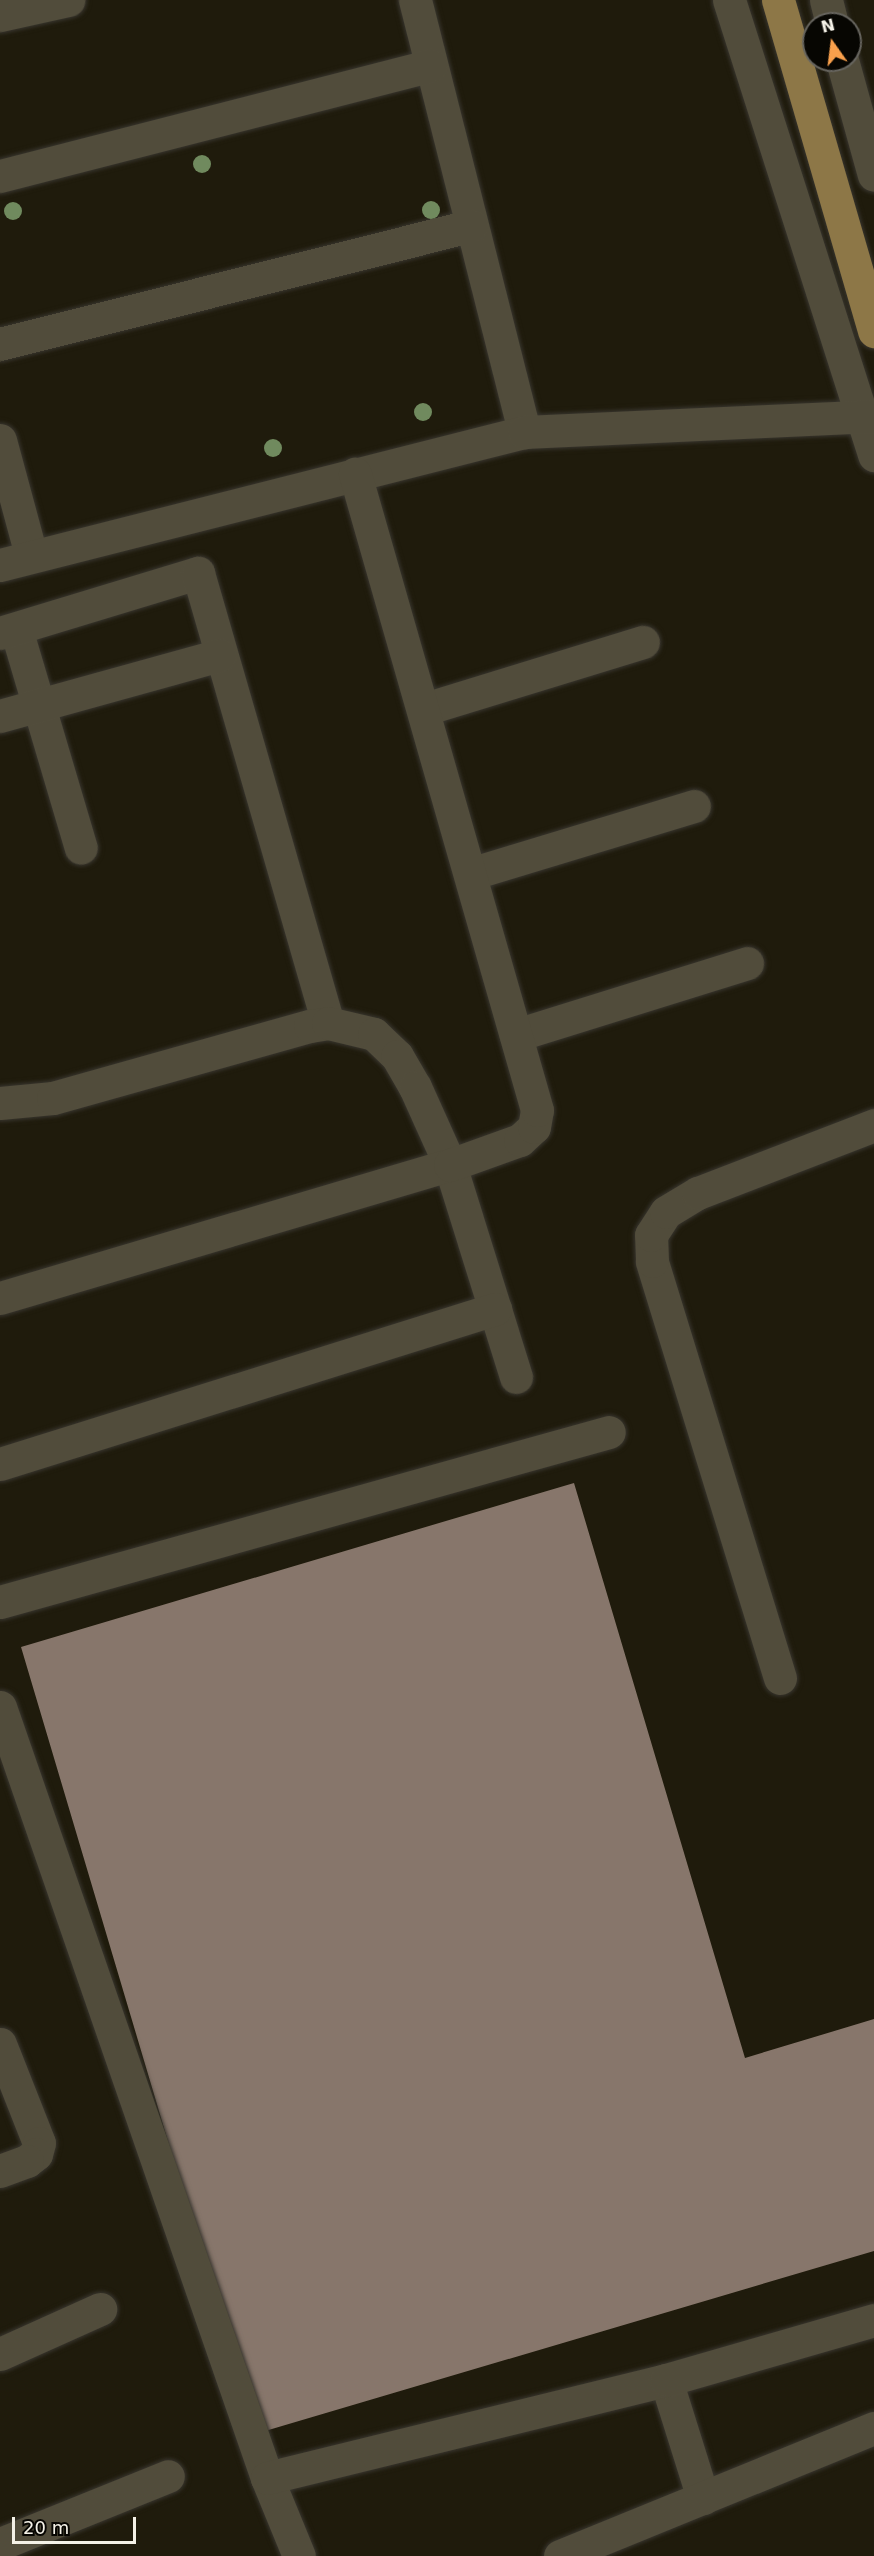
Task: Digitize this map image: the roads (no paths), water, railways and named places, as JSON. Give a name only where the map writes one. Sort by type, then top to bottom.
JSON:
[{"type":"main road","points":[[778,0],[873,327]]},
{"type":"street","points":[[0,15],[68,0]]},
{"type":"street","points":[[415,0],[524,432]]},
{"type":"street","points":[[729,0],[867,416],[874,455]]},
{"type":"street","points":[[0,176],[431,65]]},
{"type":"street","points":[[845,72],[874,175]]},
{"type":"street","points":[[0,344],[471,226]]},
{"type":"street","points":[[0,565],[31,555],[524,432],[867,416]]},
{"type":"street","points":[[0,440],[31,555]]},
{"type":"street","points":[[0,1298],[450,1165],[520,1140],[534,1127],[537,1110],[425,709],[355,474]]},
{"type":"street","points":[[81,848],[40,705],[8,631],[198,573],[328,1023]]},
{"type":"street","points":[[425,709],[643,642]]},
{"type":"street","points":[[0,716],[220,655]]},
{"type":"street","points":[[470,874],[694,806]]},
{"type":"street","points":[[516,1035],[747,963]]},
{"type":"street","points":[[0,1103],[53,1098],[328,1023],[374,1034],[397,1056],[450,1165],[516,1377]]},
{"type":"street","points":[[780,1678],[652,1262],[651,1234],[666,1212],[698,1193],[874,1125]]},
{"type":"street","points":[[0,1464],[495,1309]]},
{"type":"street","points":[[0,1602],[609,1432]]},
{"type":"street","points":[[0,1707],[267,2478],[298,2556]]},
{"type":"street","points":[[0,2044],[39,2143],[36,2154],[27,2161],[0,2171]]},
{"type":"street","points":[[0,2354],[100,2309]]},
{"type":"street","points":[[267,2478],[666,2380],[874,2320]]},
{"type":"street","points":[[666,2380],[703,2498]]},
{"type":"street","points":[[560,2556],[874,2428]]},
{"type":"street","points":[[5,2556],[0,2543],[168,2476]]}]
